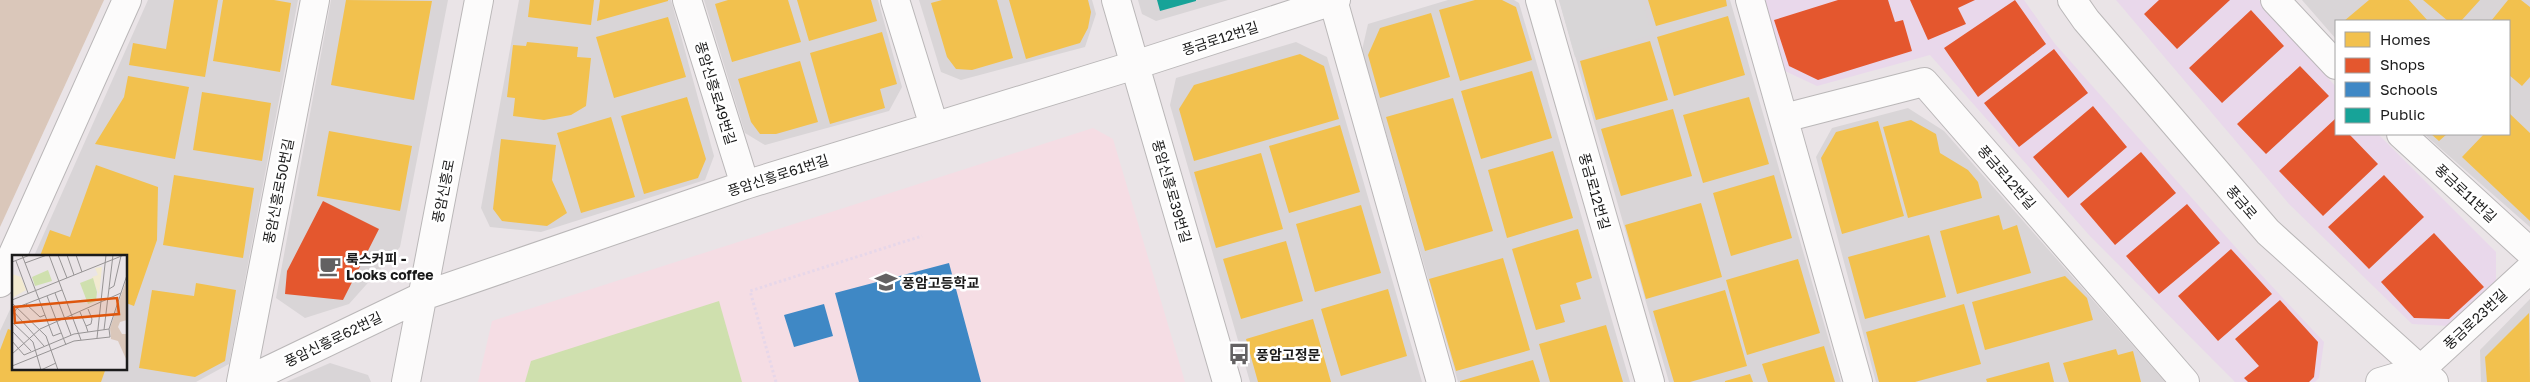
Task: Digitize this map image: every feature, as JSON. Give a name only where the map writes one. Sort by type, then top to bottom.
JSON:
[{"type":"street","points":[[13,255],[127,0]]},
{"type":"street","name":"풍암신흥로50번길","points":[[242,382],[315,0]]},
{"type":"street","name":"풍암신흥로","points":[[406,382],[479,0]]},
{"type":"street","name":"풍암신흥로49번길","points":[[687,0],[745,185]]},
{"type":"street","points":[[895,0],[934,126]]},
{"type":"street","name":"풍암신흥로39번길","points":[[1116,0],[1228,382]]},
{"type":"street","name":"풍금로12번길","points":[[1136,66],[1334,0],[1441,382]]},
{"type":"street","name":"풍금로12번길","points":[[1540,0],[1650,382]]},
{"type":"street","points":[[1750,0],[1858,382]]},
{"type":"street","name":"풍금로","points":[[2072,0],[2086,20],[2268,232],[2427,376]]},
{"type":"street","points":[[2275,0],[2335,64]]},
{"type":"street","name":"풍암신흥로61번길","points":[[423,296],[745,185],[1136,66]]},
{"type":"street","name":"풍금로12번길","points":[[1784,118],[1924,82],[2185,382]]},
{"type":"street","name":"풍금로11번길","points":[[2402,135],[2530,252]]},
{"type":"street","points":[[0,283],[12,256]]},
{"type":"street","name":"풍금로23번길","points":[[2427,376],[2530,269]]},
{"type":"street","name":"풍암신흥로62번길","points":[[242,382],[423,296]]},
{"type":"street","points":[[2380,382],[2427,376]]},
{"type":"path","points":[[776,382],[750,291],[922,236]]},
{"type":"shaded area","points":[[0,0],[104,0],[0,227]]},
{"type":"shaded area","points":[[148,0],[298,0],[229,364],[196,382],[0,382],[0,331],[12,305],[12,370],[128,370],[128,255],[34,255]]},
{"type":"shaded area","points":[[331,0],[448,0],[400,247],[349,304],[305,318],[276,298]]},
{"type":"shaded area","points":[[519,0],[671,0],[714,156],[705,180],[541,232],[490,227],[481,208]]},
{"type":"shaded area","points":[[704,0],[878,0],[902,87],[889,111],[765,145],[745,133]]},
{"type":"shaded area","points":[[919,0],[1092,0],[1096,14],[1085,47],[961,80],[941,72]]},
{"type":"shaded area","points":[[1138,0],[1228,0],[1156,21],[1142,14]]},
{"type":"shaded area","points":[[1448,0],[1514,0],[1519,3],[1630,382],[1458,382],[1362,50],[1368,24]]},
{"type":"shaded area","points":[[1559,0],[1730,0],[1841,382],[1669,382]]},
{"type":"shaded area","points":[[1559,0],[1642,0],[1652,35],[1575,57]]},
{"type":"shaded area","points":[[1764,0],[2024,0],[2055,44],[2239,251],[2324,342],[2319,378],[2315,382],[2235,382],[2089,235],[1930,55],[1817,86],[1785,71]]},
{"type":"shaded area","points":[[2116,0],[2259,0],[2335,86],[2335,135],[2379,135],[2496,252],[2496,280],[2449,326],[2412,324],[2289,204]]},
{"type":"shaded area","points":[[2302,0],[2530,0],[2530,227],[2425,135],[2510,135],[2510,20],[2335,20],[2335,38]]},
{"type":"shaded area","points":[[1296,42],[1327,57],[1422,382],[1250,382],[1170,105],[1176,78]]},
{"type":"shaded area","points":[[1908,108],[1944,131],[2165,382],[1876,382],[1816,157],[1832,128]]},
{"type":"shaded area","name":"풍암고등학교","points":[[1093,128],[1113,139],[1185,382],[478,382],[492,321]]},
{"type":"shaded area","points":[[2530,299],[2530,382],[2481,382],[2480,350]]},
{"type":"shaded area","points":[[330,363],[368,375],[371,382],[286,382]]},
{"type":"green space","points":[[719,301],[742,382],[525,382],[531,361]]},
{"type":"building: Homes","points":[[174,0],[218,0],[205,77],[129,65],[133,43],[166,49]]},
{"type":"building: Homes","points":[[223,0],[274,0],[291,3],[280,72],[213,61]]},
{"type":"building: Homes","points":[[346,0],[432,1],[414,100],[331,85]]},
{"type":"building: Homes","points":[[530,0],[594,0],[591,25],[528,17]]},
{"type":"building: Homes","points":[[600,0],[668,0],[668,1],[597,21]]},
{"type":"building: Homes","points":[[728,0],[788,0],[801,42],[732,62],[715,4]]},
{"type":"building: Homes","points":[[797,0],[871,0],[877,21],[809,41]]},
{"type":"building: Homes","points":[[942,0],[997,0],[1013,58],[972,70],[956,69],[947,57],[931,3]]},
{"type":"building: Homes","points":[[1009,0],[1088,0],[1091,12],[1088,28],[1080,43],[1026,59]]},
{"type":"building: Homes","points":[[1475,0],[1502,0],[1516,7],[1532,60],[1460,81],[1439,10]]},
{"type":"building: Homes","points":[[1648,0],[1726,0],[1727,6],[1656,26]]},
{"type":"building: Homes","points":[[2369,0],[2409,0],[2427,20],[2345,20]]},
{"type":"building: Homes","points":[[2423,0],[2480,0],[2462,20],[2447,20]]},
{"type":"building: Homes","points":[[2508,0],[2521,0],[2530,7],[2530,77],[2522,86],[2510,76],[2510,20],[2492,20]]},
{"type":"building: Homes","points":[[1431,13],[1450,77],[1380,98],[1368,55],[1380,28]]},
{"type":"building: Homes","points":[[1728,16],[1745,75],[1674,96],[1657,37]]},
{"type":"building: Homes","points":[[668,17],[686,77],[614,98],[596,37]]},
{"type":"building: Homes","points":[[882,32],[897,84],[880,89],[885,108],[830,124],[810,53]]},
{"type":"building: Homes","points":[[1650,41],[1668,100],[1596,120],[1580,61]]},
{"type":"building: Homes","points":[[527,42],[578,47],[577,57],[591,58],[586,106],[571,115],[544,120],[513,116],[515,98],[507,97],[513,45],[526,46]]},
{"type":"building: Homes","points":[[1300,54],[1324,66],[1339,119],[1194,161],[1179,109],[1194,85]]},
{"type":"building: Homes","points":[[800,61],[818,122],[776,134],[760,134],[751,122],[738,79]]},
{"type":"building: Homes","points":[[1532,71],[1552,138],[1481,159],[1461,91]]},
{"type":"building: Homes","points":[[128,76],[189,87],[175,159],[95,144],[124,97]]},
{"type":"building: Homes","points":[[202,92],[271,103],[262,161],[193,150]]},
{"type":"building: Homes","points":[[687,97],[706,159],[698,178],[644,194],[621,116]]},
{"type":"building: Homes","points":[[1749,97],[1769,164],[1703,183],[1683,115]]},
{"type":"building: Homes","points":[[1453,98],[1493,231],[1425,251],[1386,117]]},
{"type":"building: Homes","points":[[1673,109],[1692,176],[1621,196],[1601,129]]},
{"type":"building: Homes","points":[[2510,114],[2530,133],[2530,221],[2462,157],[2483,135],[2510,135]]},
{"type":"building: Homes","points":[[611,117],[635,197],[581,213],[557,133]]},
{"type":"building: Homes","points":[[1911,120],[1936,134],[1940,153],[1968,170],[1978,182],[1982,198],[1908,218],[1883,127]]},
{"type":"building: Homes","points":[[1878,121],[1904,216],[1842,234],[1821,158],[1836,132]]},
{"type":"building: Homes","points":[[1340,125],[1360,192],[1289,213],[1269,146]]},
{"type":"building: Homes","points":[[329,131],[412,146],[400,211],[317,196]]},
{"type":"building: Homes","points":[[2432,135],[2446,135],[2439,141]]},
{"type":"building: Homes","points":[[501,139],[556,145],[552,180],[567,213],[547,226],[502,221],[493,209]]},
{"type":"building: Homes","points":[[1553,151],[1573,218],[1507,238],[1488,170]]},
{"type":"building: Homes","points":[[1261,153],[1283,229],[1216,248],[1194,172]]},
{"type":"building: Homes","points":[[96,165],[158,187],[157,240],[134,306],[128,304],[128,255],[40,255],[50,230],[70,237]]},
{"type":"building: Homes","points":[[174,175],[254,188],[243,258],[163,245]]},
{"type":"building: Homes","points":[[1774,175],[1792,238],[1731,256],[1713,193]]},
{"type":"building: Homes","points":[[1701,203],[1722,277],[1646,299],[1625,225]]},
{"type":"building: Homes","points":[[1361,205],[1381,273],[1315,292],[1296,224]]},
{"type":"building: Homes","points":[[1999,215],[2003,230],[2017,225],[2031,273],[1957,294],[1940,231]]},
{"type":"building: Homes","points":[[1578,229],[1592,278],[1576,283],[1581,299],[1560,305],[1565,322],[1536,330],[1512,249]]},
{"type":"building: Homes","points":[[1929,235],[1946,297],[1865,319],[1848,257]]},
{"type":"building: Homes","points":[[1286,241],[1303,301],[1241,319],[1223,259]]},
{"type":"building: Homes","points":[[1503,258],[1530,350],[1456,371],[1429,279]]},
{"type":"building: Homes","points":[[1798,259],[1820,333],[1747,355],[1726,280]]},
{"type":"building: Homes","points":[[2065,276],[2087,298],[2093,320],[1985,350],[1972,302]]},
{"type":"building: Homes","points":[[196,283],[236,290],[225,361],[195,377],[139,368],[152,290],[194,296]]},
{"type":"building: Homes","points":[[1388,289],[1407,356],[1341,376],[1321,309]]},
{"type":"building: Homes","points":[[1725,290],[1747,366],[1690,382],[1674,382],[1653,311]]},
{"type":"building: Homes","points":[[1964,304],[1981,364],[1915,382],[1879,382],[1866,332]]},
{"type":"building: Homes","points":[[2529,313],[2530,382],[2487,382],[2485,357]]},
{"type":"building: Homes","points":[[1313,319],[1331,382],[1258,382],[1246,339]]},
{"type":"building: Homes","points":[[1606,325],[1623,382],[1550,382],[1539,344]]},
{"type":"building: Homes","points":[[8,329],[12,330],[12,370],[105,370],[101,382],[0,382],[0,350]]},
{"type":"building: Homes","points":[[1824,346],[1835,382],[1768,382],[1762,364]]},
{"type":"building: Homes","points":[[2116,349],[2118,355],[2133,351],[2141,382],[2069,382],[2063,363]]},
{"type":"building: Homes","points":[[1533,360],[1540,382],[1460,382],[1460,381]]},
{"type":"building: Homes","points":[[2049,362],[2054,382],[1987,382],[1986,379]]},
{"type":"building: Homes","points":[[1750,374],[1753,382],[1725,382],[1725,381]]},
{"type":"building: Shops","points":[[1838,0],[1888,0],[1895,22],[1903,20],[1912,51],[1818,80],[1789,66],[1774,20]]},
{"type":"building: Shops","points":[[1910,0],[1975,0],[1958,8],[1966,24],[1928,40]]},
{"type":"building: Shops","points":[[2015,0],[2046,44],[1978,97],[1944,48]]},
{"type":"building: Shops","points":[[2159,0],[2230,0],[2177,49],[2144,14]]},
{"type":"building: Shops","points":[[2251,10],[2284,46],[2222,103],[2189,68]]},
{"type":"building: Shops","points":[[2054,49],[2088,93],[2019,147],[1984,103]]},
{"type":"building: Shops","points":[[2300,66],[2329,96],[2266,154],[2237,124]]},
{"type":"building: Shops","points":[[2093,106],[2127,147],[2068,198],[2033,157]]},
{"type":"building: Shops","points":[[2335,119],[2335,135],[2350,135],[2378,164],[2323,216],[2279,171]]},
{"type":"building: Shops","points":[[2141,152],[2176,193],[2115,245],[2080,204]]},
{"type":"building: Shops","points":[[2384,175],[2424,217],[2369,269],[2328,227]]},
{"type":"building: Shops","points":[[323,201],[379,229],[343,300],[285,294],[287,271]]},
{"type":"building: Shops","points":[[2187,204],[2220,243],[2159,294],[2126,256]]},
{"type":"building: Shops","points":[[2434,233],[2484,287],[2449,319],[2414,318],[2381,282]]},
{"type":"building: Shops","points":[[2231,249],[2272,294],[2218,341],[2178,296]]},
{"type":"building: Shops","points":[[2280,300],[2318,342],[2314,377],[2309,382],[2248,382],[2244,378],[2259,366],[2235,339]]},
{"type":"building: Schools","points":[[949,263],[981,382],[859,382],[835,293]]},
{"type":"building: Schools","points":[[824,304],[833,336],[794,347],[784,315]]},
{"type":"building: Public","points":[[1157,0],[1196,0],[1196,1],[1160,11]]},
{"type":"place","name":"룩스커피 - Looks coffee","points":[[330,266]]},
{"type":"place","name":"풍암고등학교","points":[[886,282]]},
{"type":"place","name":"풍암고정문","points":[[1239,354]]}]
